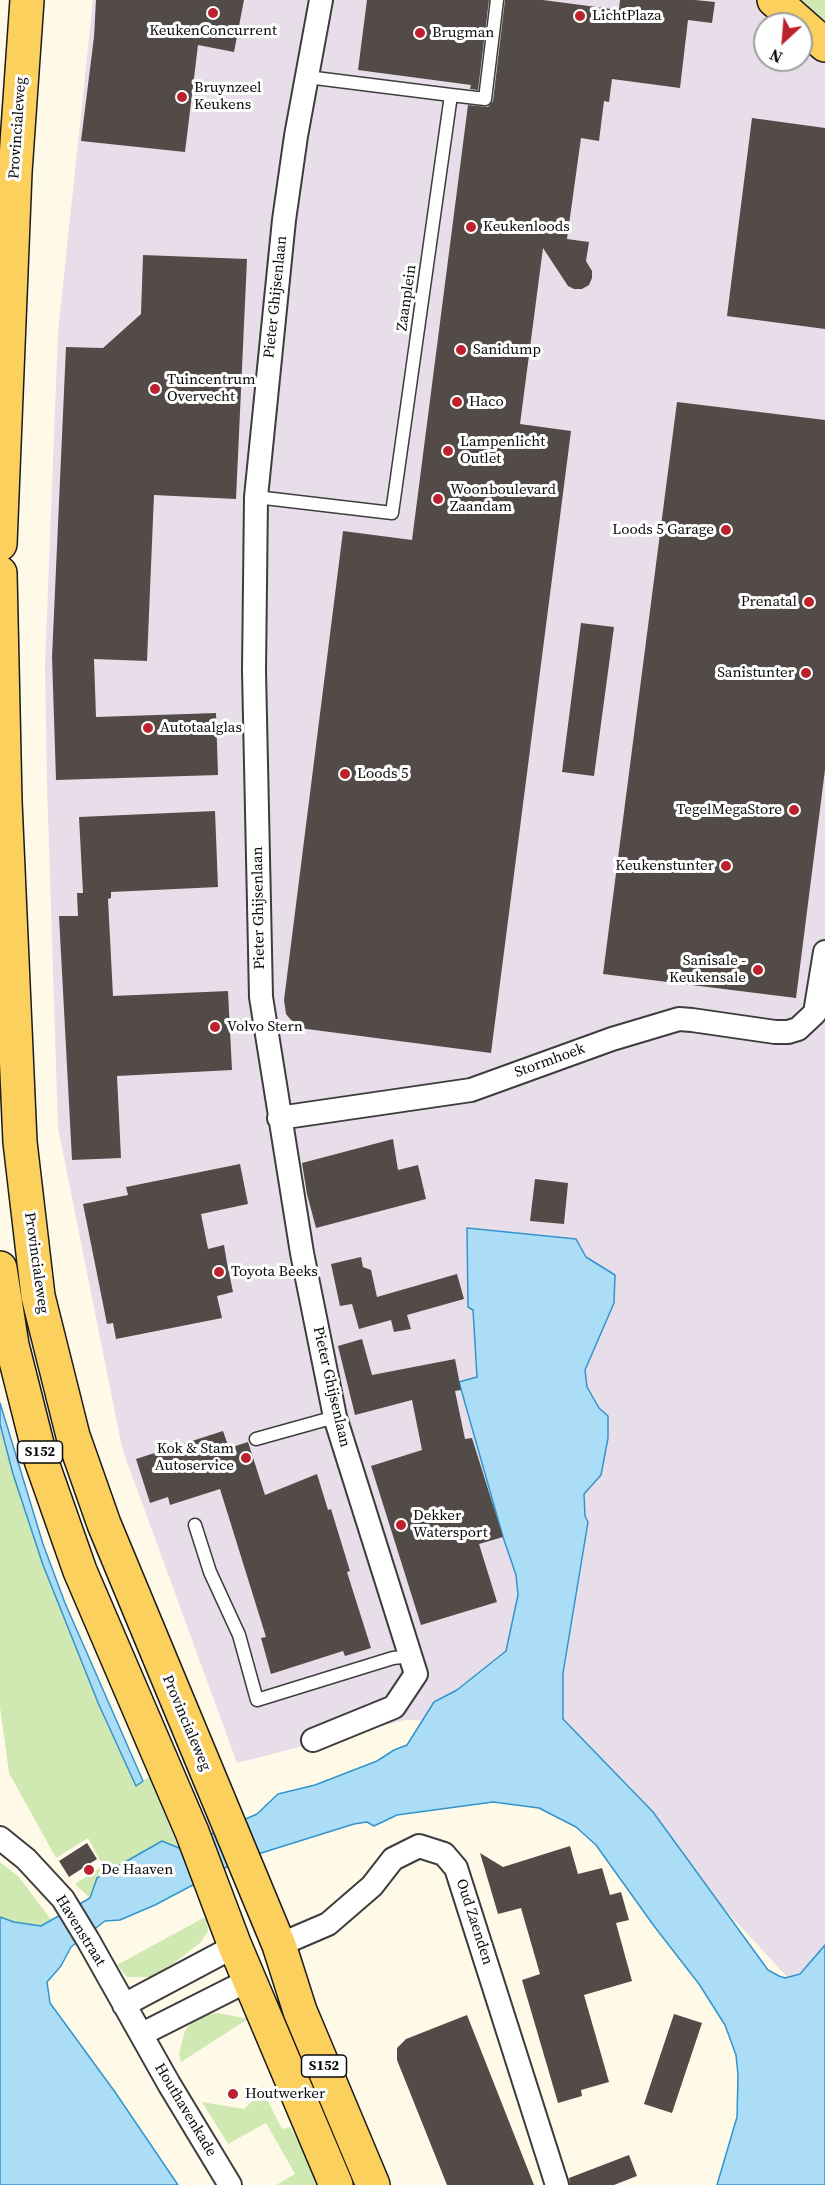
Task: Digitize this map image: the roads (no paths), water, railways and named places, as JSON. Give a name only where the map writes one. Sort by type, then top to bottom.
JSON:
[{"type":"main road","name":"Provincialeweg","points":[[0,544],[15,172],[27,0]]},
{"type":"main road","points":[[774,0],[825,45]]},
{"type":"main road","name":"Provincialeweg","points":[[0,573],[5,801],[20,1142],[38,1296],[73,1436],[104,1524],[279,1945],[300,2011],[373,2185]]},
{"type":"main road","name":"S152","points":[[0,1268],[12,1345],[41,1460],[80,1571],[192,1832],[235,1946],[336,2185]]},
{"type":"main road","points":[[235,1946],[279,1945]]},
{"type":"main road","points":[[249,1980],[279,1945]]},
{"type":"street","name":"Pieter Ghijsenlaan","points":[[312,1740],[394,1707],[416,1674],[335,1417],[302,1253],[261,997],[254,671],[256,497],[284,220],[321,0]]},
{"type":"street","name":"Stormhoek","points":[[279,1118],[471,1090],[665,1022],[692,1020],[775,1032],[798,1029],[820,1015],[825,952]]},
{"type":"street","name":"Havenstraat","points":[[0,1838],[26,1859],[63,1899],[142,2034]]},
{"type":"street","name":"Oud Zaenden","points":[[279,1945],[328,1924],[372,1886],[393,1859],[419,1846],[444,1854],[456,1868],[557,2185]]},
{"type":"street","points":[[124,2005],[235,1946]]},
{"type":"street","points":[[142,2034],[249,1980]]},
{"type":"street","name":"Houthavenkade","points":[[142,2034],[169,2084],[230,2185]]},
{"type":"lane","points":[[307,77],[485,99],[497,0]]},
{"type":"lane","name":"Zaanplein","points":[[256,497],[392,513],[451,95]]},
{"type":"lane","points":[[256,1439],[335,1417]]},
{"type":"lane","points":[[195,1525],[210,1572],[239,1635],[257,1700],[393,1658],[411,1656]]},
{"type":"water","points":[[467,1228],[576,1239],[586,1257],[615,1275],[614,1303],[585,1370],[587,1387],[599,1408],[608,1416],[608,1438],[601,1475],[584,1494],[585,1516],[588,1522],[563,1673],[563,1719],[653,1812],[768,1970],[785,1978],[800,1974],[825,1945],[825,2185],[717,2185],[737,2117],[736,2055],[725,2025],[699,1984],[596,1845],[576,1827],[539,1808],[493,1802],[397,1815],[374,1826],[367,1822],[354,1824],[242,1859],[155,1905],[120,1920],[105,1921],[71,1947],[61,1966],[47,1982],[50,2003],[115,2092],[178,2185],[0,2185],[0,1917],[14,1922],[41,1926],[90,1898],[97,1878],[162,1841],[179,1848],[257,1814],[278,1794],[315,1785],[377,1761],[407,1745],[434,1702],[457,1690],[506,1651],[518,1595],[516,1575],[459,1382],[477,1377],[473,1310],[468,1307]]},
{"type":"water","points":[[0,1403],[43,1544],[65,1603],[143,1781],[136,1786],[99,1705],[43,1565],[13,1474],[0,1424]]},
{"type":"place","name":"KeukenConcurrent","points":[[213,13]]},
{"type":"place","name":"LichtPlaza","points":[[580,16]]},
{"type":"place","name":"Brugman","points":[[420,33]]},
{"type":"place","name":"Bruynzeel Keukens","points":[[182,97]]},
{"type":"place","name":"Keukenloods","points":[[471,227]]},
{"type":"place","name":"Sanidump","points":[[461,350]]},
{"type":"place","name":"Tuincentrum Overvecht","points":[[155,389]]},
{"type":"place","name":"Haco","points":[[457,402]]},
{"type":"place","name":"Lampenlicht Outlet","points":[[448,451]]},
{"type":"place","name":"Woonboulevard Zaandam","points":[[438,499]]},
{"type":"place","name":"Loods 5 Garage","points":[[726,530]]},
{"type":"place","name":"Prenatal","points":[[809,602]]},
{"type":"place","name":"Sanistunter","points":[[806,673]]},
{"type":"place","name":"Autotaalglas","points":[[148,728]]},
{"type":"place","name":"Loods 5","points":[[345,774]]},
{"type":"place","name":"TegelMegaStore","points":[[794,810]]},
{"type":"place","name":"Keukenstunter","points":[[726,866]]},
{"type":"place","name":"Sanisale - Keukensale","points":[[758,970]]},
{"type":"place","name":"Volvo Stern","points":[[215,1027]]},
{"type":"place","name":"Toyota Beeks","points":[[219,1272]]},
{"type":"place","name":"Kok & Stam Autoservice","points":[[246,1458]]},
{"type":"place","name":"Dekker Watersport","points":[[401,1525]]},
{"type":"place","name":"De Haaven","points":[[89,1870]]},
{"type":"place","name":"Houtwerker","points":[[233,2094]]}]
